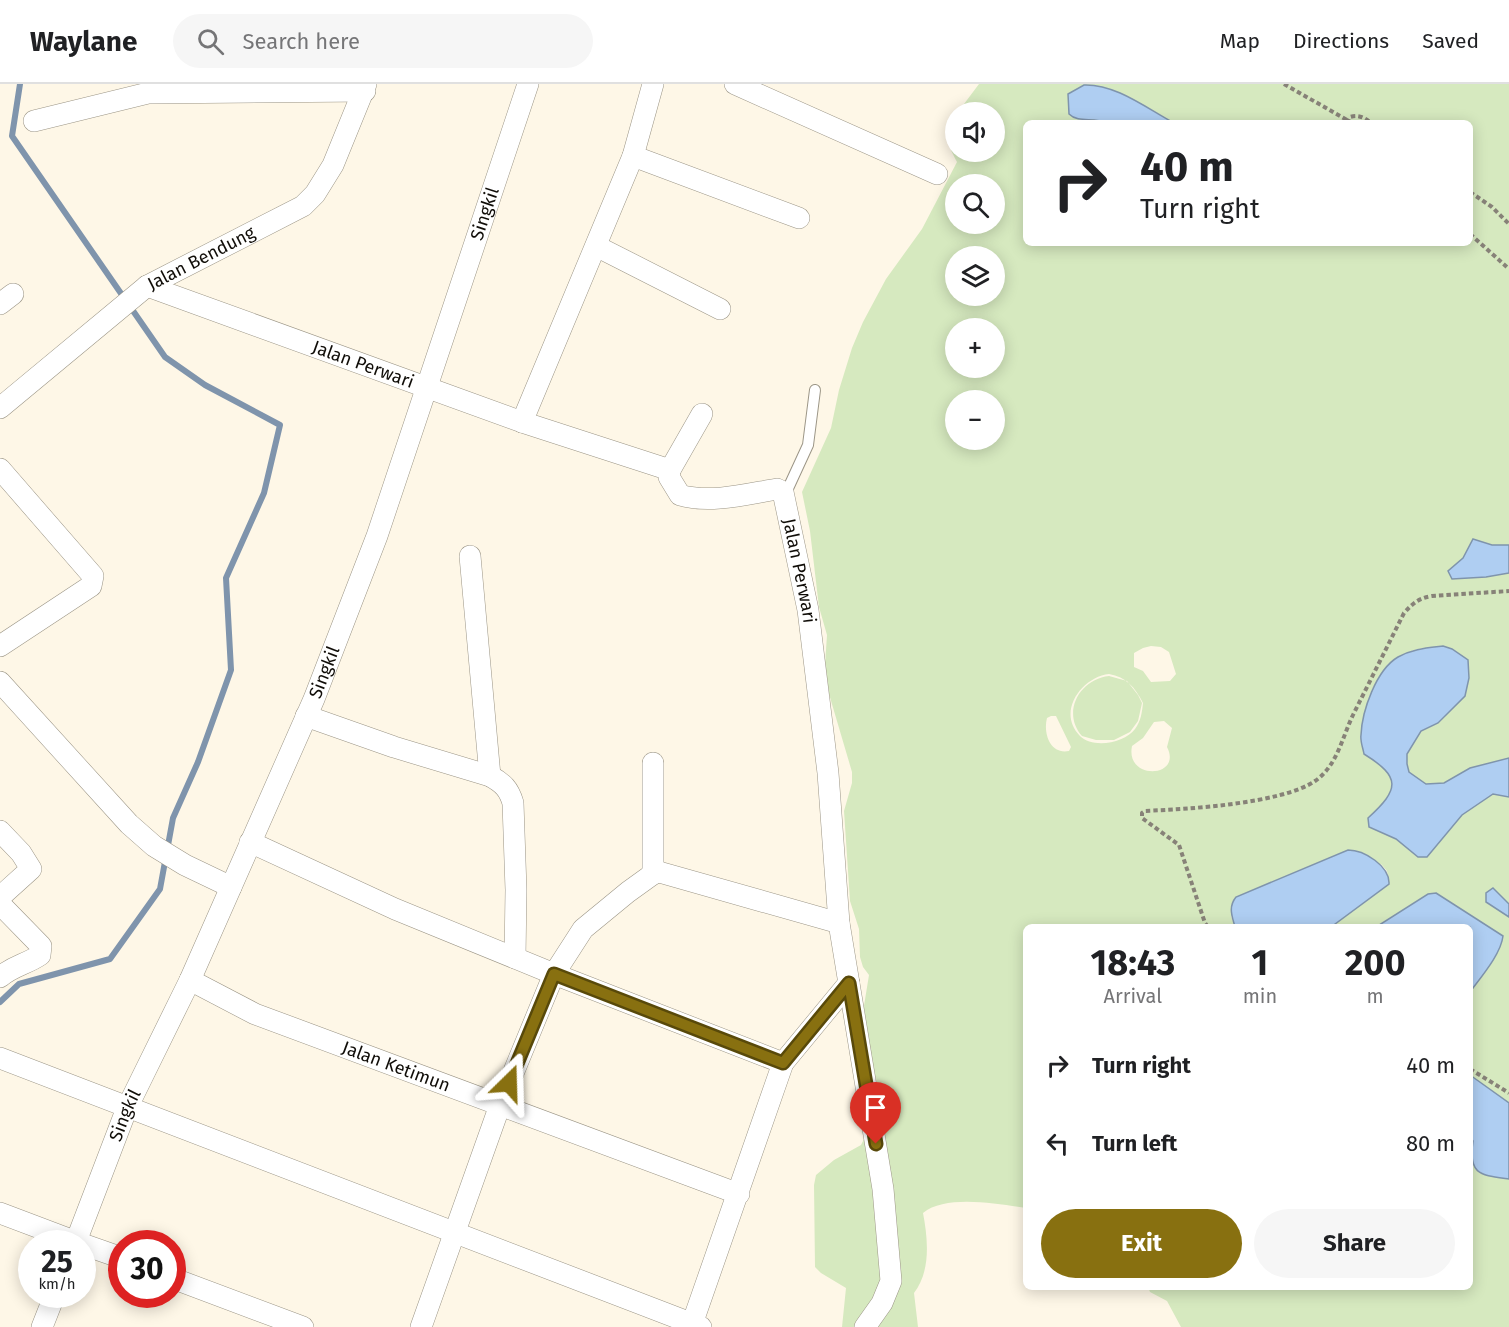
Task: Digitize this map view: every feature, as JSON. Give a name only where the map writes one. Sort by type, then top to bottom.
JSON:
[{"type":"street","name":"Singkil","points":[[84,1230],[127,1108],[190,980],[306,716],[376,536],[528,84]]},
{"type":"street","points":[[522,422],[633,156],[652,84]]},
{"type":"street","points":[[735,84],[760,89],[937,174]]},
{"type":"street","points":[[34,121],[148,93],[366,88]]},
{"type":"street","name":"Jalan Bendung","points":[[2,403],[144,287],[303,206],[315,194],[333,165],[366,88]]},
{"type":"street","points":[[633,156],[799,218]]},
{"type":"street","points":[[596,246],[720,309]]},
{"type":"street","name":"Jalan Perwari","points":[[144,287],[522,422],[670,470],[669,477],[678,494],[686,497],[736,496],[782,490],[785,495],[810,622],[828,773],[839,923],[883,1189],[891,1273],[888,1290],[865,1327]]},
{"type":"street","points":[[670,470],[702,414]]},
{"type":"street","points":[[0,469],[93,576],[91,586],[0,646]]},
{"type":"street","points":[[470,556],[490,776]]},
{"type":"street","points":[[0,682],[129,824],[154,846],[185,865],[231,887]]},
{"type":"street","points":[[306,716],[394,747],[490,776],[509,791],[513,803],[516,890],[515,958]]},
{"type":"street","points":[[653,763],[653,874]]},
{"type":"street","points":[[0,831],[21,853],[31,869],[0,897]]},
{"type":"street","points":[[250,842],[395,909],[783,1063]]},
{"type":"street","points":[[422,1327],[500,1105],[554,974],[583,929],[653,874],[664,873],[839,923]]},
{"type":"street","points":[[0,904],[41,949],[40,955],[10,968],[0,977]]},
{"type":"street","name":"Jalan Ketimun","points":[[190,980],[255,1014],[739,1194]]},
{"type":"street","points":[[0,1058],[695,1326],[783,1063],[849,983]]},
{"type":"street","points":[[0,1213],[45,1230]]},
{"type":"street","points":[[186,1283],[303,1327]]},
{"type":"street","points":[[42,1327],[49,1308]]},
{"type":"lane","points":[[785,495],[808,445],[815,390]]},
{"type":"path","points":[[1284,84],[1345,120]]},
{"type":"path","points":[[1348,120],[1355,115],[1367,120]]},
{"type":"path","points":[[1473,194],[1492,207],[1509,224]]},
{"type":"path","points":[[1473,237],[1509,269]]},
{"type":"path","points":[[1206,924],[1179,845],[1142,818],[1142,813],[1269,798],[1315,781],[1327,770],[1336,756],[1351,719],[1393,634],[1404,613],[1412,604],[1421,598],[1432,596],[1509,591]]},
{"type":"path","points":[[1473,1071],[1509,1093]]},
{"type":"green space","points":[[979,84],[1509,84],[1509,758],[1470,768],[1444,783],[1426,784],[1409,772],[1407,754],[1421,731],[1438,723],[1465,696],[1460,654],[1443,648],[1412,651],[1401,656],[1382,673],[1366,708],[1364,754],[1385,770],[1392,784],[1386,799],[1368,818],[1369,827],[1396,839],[1418,857],[1427,856],[1461,815],[1493,794],[1509,797],[1509,1103],[1473,1077],[1473,988],[1489,966],[1502,941],[1428,894],[1381,924],[1335,924],[1389,884],[1387,871],[1381,864],[1231,916],[1234,924],[1023,924],[1023,1208],[958,1202],[933,1207],[923,1213],[927,1254],[923,1275],[914,1293],[918,1327],[842,1327],[846,1288],[815,1267],[814,1185],[816,1175],[834,1160],[861,1145],[878,1084],[866,1057],[862,1018],[869,975],[860,957],[859,929],[850,901],[844,811],[852,783],[852,772],[829,694],[825,665],[827,635],[819,607],[810,531],[802,492],[831,428],[839,390],[863,322],[886,279],[922,229],[945,185],[945,234],[1005,234],[1005,174],[951,174],[957,162],[1005,162],[1005,102],[966,102]],"holes":[[[1151,646],[1161,647],[1169,652],[1176,674],[1170,681],[1151,682],[1143,671],[1134,667],[1134,653]],[[1109,674],[1125,680],[1137,692],[1143,703],[1139,723],[1130,734],[1117,741],[1100,743],[1086,740],[1073,727],[1071,717],[1075,697],[1090,682]],[[1056,716],[1071,747],[1069,751],[1057,750],[1049,742],[1046,730],[1047,718]],[[1164,721],[1172,728],[1167,747],[1170,757],[1167,765],[1161,770],[1144,770],[1132,757],[1132,746],[1143,738],[1154,722]]]},
{"type":"green space","points":[[1109,676],[1127,681],[1138,695],[1142,703],[1138,721],[1130,732],[1114,740],[1096,740],[1082,736],[1073,717],[1077,698],[1090,683]]},
{"type":"green space","points":[[1473,1152],[1500,1178],[1509,1179],[1509,1327],[1181,1327],[1167,1301],[1149,1290],[1473,1290]]},
{"type":"water","points":[[1084,85],[1108,88],[1169,120],[1077,119],[1069,114],[1068,94]]},
{"type":"water","points":[[1473,539],[1492,545],[1509,545],[1509,573],[1452,579],[1448,571],[1463,558]]},
{"type":"water","points":[[1443,646],[1468,660],[1469,678],[1465,696],[1438,723],[1421,731],[1407,754],[1409,772],[1426,784],[1444,783],[1470,768],[1509,758],[1509,797],[1493,794],[1462,815],[1427,857],[1418,857],[1396,839],[1369,827],[1368,818],[1386,799],[1392,784],[1385,770],[1364,754],[1361,740],[1362,725],[1367,703],[1377,681],[1390,663],[1409,652]]},
{"type":"water","points":[[1348,850],[1375,860],[1385,871],[1389,884],[1335,924],[1234,924],[1231,908],[1236,897]]},
{"type":"water","points":[[1493,888],[1509,904],[1509,917],[1486,902],[1486,893]]},
{"type":"water","points":[[1436,893],[1503,936],[1495,958],[1473,988],[1473,924],[1381,924],[1428,894]]},
{"type":"water","points":[[1473,1077],[1509,1103],[1509,1179],[1484,1174],[1473,1163]]},
{"type":"waterway","points":[[0,1002],[19,984],[110,959],[160,889],[173,818],[198,762],[231,670],[226,578],[264,493],[280,425],[205,385],[165,357],[12,136],[20,84]]},
{"type":"route","points":[[509,1083],[554,974],[783,1063],[849,983],[876,1144]]}]
